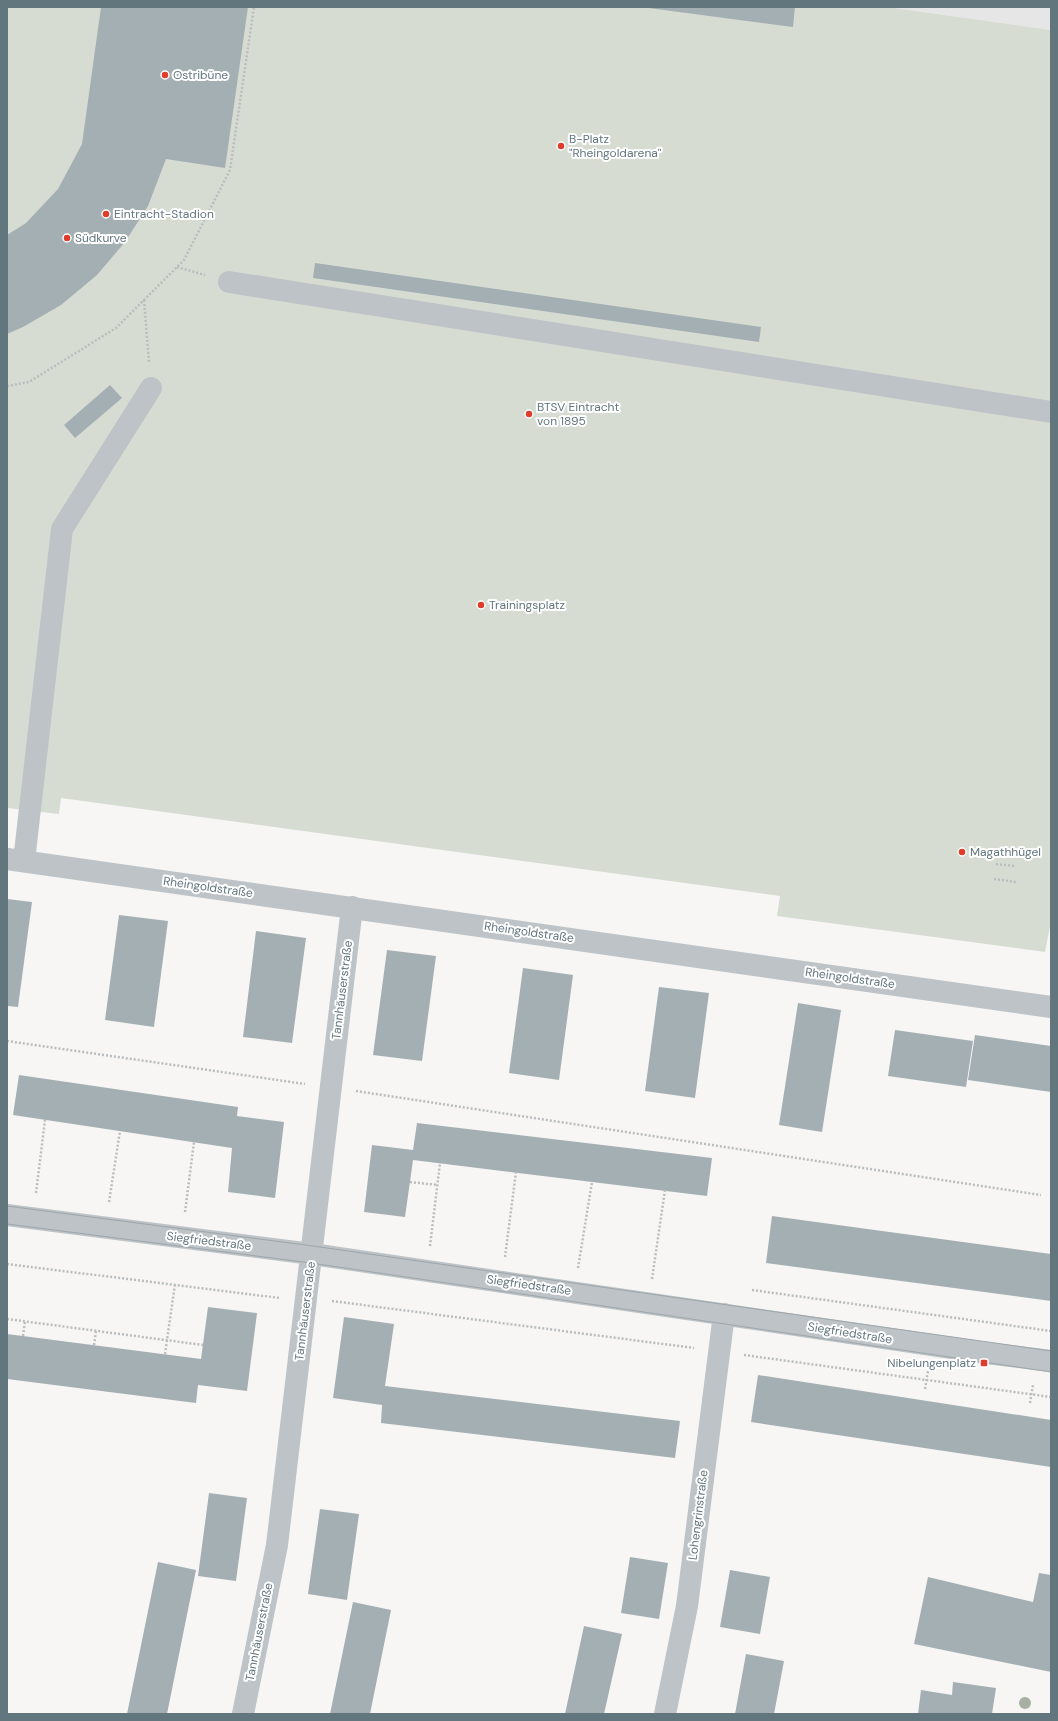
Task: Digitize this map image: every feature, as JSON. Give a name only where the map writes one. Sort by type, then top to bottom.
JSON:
[{"type":"street","points":[[229,282],[1051,412]]},
{"type":"street","points":[[16,860],[62,530],[151,388]]},
{"type":"street","name":"Rheingoldstraße","points":[[16,860],[1051,1007]]},
{"type":"street","name":"Tannhäuserstraße","points":[[243,1714],[277,1545],[296,1300],[312,1254],[330,1087],[352,907]]},
{"type":"street","name":"Siegfriedstraße","points":[[7,1215],[312,1254],[978,1352],[1051,1361]]},
{"type":"street","name":"Lohengrinstraße","points":[[665,1714],[687,1606],[724,1314]]},
{"type":"path","points":[[7,386],[29,382],[116,328],[184,260],[230,170],[254,7]]},
{"type":"path","points":[[144,300],[151,388]]},
{"type":"path","points":[[996,864],[1014,866]]},
{"type":"path","points":[[994,879],[1016,882]]},
{"type":"path","points":[[7,1041],[330,1087],[1041,1195]]},
{"type":"path","points":[[36,1196],[45,1120]]},
{"type":"path","points":[[109,1205],[120,1131]]},
{"type":"path","points":[[185,1215],[194,1142]]},
{"type":"path","points":[[430,1247],[440,1163]]},
{"type":"path","points":[[505,1258],[516,1172]]},
{"type":"path","points":[[410,1182],[438,1185]]},
{"type":"path","points":[[578,1268],[592,1182]]},
{"type":"path","points":[[652,1279],[665,1190]]},
{"type":"path","points":[[7,1264],[296,1300],[322,1300],[647,1343],[719,1351],[1051,1397]]},
{"type":"path","points":[[165,1354],[175,1284]]},
{"type":"path","points":[[7,1319],[202,1345]]},
{"type":"path","points":[[23,1336],[25,1322]]},
{"type":"path","points":[[94,1345],[96,1330]]},
{"type":"path","points":[[925,1389],[926,1379]]},
{"type":"path","points":[[1030,1403],[1034,1380]]},
{"type":"shaded area","name":"BTSV Eintracht von 1895","points":[[7,7],[887,7],[1051,30],[1051,922],[1045,952],[777,916],[780,896],[61,798],[59,814],[7,808]]},
{"type":"shaded area","points":[[887,7],[1051,7],[1051,30]]},
{"type":"building","points":[[101,7],[248,7],[225,168],[166,159],[148,206],[125,242],[97,275],[61,305],[23,327],[7,334],[7,235],[26,223],[58,189],[82,144]]},
{"type":"building","points":[[641,7],[795,7],[793,27]]},
{"type":"building","points":[[315,263],[761,327],[759,342],[313,278]]},
{"type":"building","points":[[110,385],[122,398],[75,438],[64,425]]},
{"type":"building","points":[[7,899],[32,902],[18,1007],[7,1006]]},
{"type":"building","points":[[119,915],[168,921],[154,1027],[105,1020]]},
{"type":"building","points":[[256,931],[306,938],[292,1043],[243,1037]]},
{"type":"building","points":[[387,950],[436,956],[422,1061],[373,1055]]},
{"type":"building","points":[[523,968],[573,975],[559,1080],[509,1073]]},
{"type":"building","points":[[659,987],[709,993],[695,1098],[645,1091]]},
{"type":"building","points":[[798,1003],[841,1010],[822,1132],[779,1125]]},
{"type":"building","points":[[895,1030],[973,1041],[966,1087],[888,1076]]},
{"type":"building","points":[[975,1035],[1051,1046],[1051,1092],[968,1080]]},
{"type":"building","points":[[19,1075],[238,1107],[237,1116],[284,1122],[275,1198],[228,1192],[232,1148],[13,1115]]},
{"type":"building","points":[[417,1123],[712,1158],[707,1196],[413,1160],[405,1217],[364,1212],[372,1145],[413,1150]]},
{"type":"building","points":[[772,1216],[1051,1254],[1051,1301],[766,1263]]},
{"type":"building","points":[[208,1307],[257,1313],[247,1391],[198,1385],[196,1403],[7,1379],[7,1334],[201,1359]]},
{"type":"building","points":[[344,1317],[394,1324],[385,1386],[680,1421],[675,1458],[381,1423],[382,1405],[333,1398]]},
{"type":"building","points":[[758,1375],[1051,1420],[1051,1467],[751,1422]]},
{"type":"building","points":[[209,1493],[247,1498],[236,1581],[198,1576]]},
{"type":"building","points":[[320,1509],[359,1514],[347,1600],[308,1594]]},
{"type":"building","points":[[630,1557],[668,1563],[659,1619],[621,1613]]},
{"type":"building","points":[[158,1562],[196,1570],[167,1714],[127,1714]]},
{"type":"building","points":[[730,1570],[770,1577],[760,1634],[720,1627]]},
{"type":"building","points":[[1039,1573],[1051,1575],[1051,1672],[914,1644],[928,1577],[1033,1602]]},
{"type":"building","points":[[353,1602],[391,1610],[370,1714],[330,1714]]},
{"type":"building","points":[[584,1626],[622,1634],[604,1714],[565,1714]]},
{"type":"building","points":[[746,1654],[784,1661],[774,1714],[735,1714]]},
{"type":"building","points":[[953,1682],[996,1688],[992,1714],[918,1714],[921,1690],[952,1695]]},
{"type":"tram line","points":[[7,1206],[313,1246],[1051,1351]]},
{"type":"tram line","points":[[7,1224],[311,1263],[1051,1372]]},
{"type":"place","name":"Ostribüne","points":[[165,75]]},
{"type":"place","name":"B-Platz \"Rheingoldarena\"","points":[[561,146]]},
{"type":"place","name":"Eintracht-Stadion","points":[[106,214]]},
{"type":"place","name":"Südkurve","points":[[67,238]]},
{"type":"place","name":"BTSV Eintracht von 1895","points":[[529,414]]},
{"type":"place","name":"Trainingsplatz","points":[[481,605]]},
{"type":"place","name":"Magathhügel","points":[[962,852]]},
{"type":"place","name":"Nibelungenplatz","points":[[984,1363]]}]
